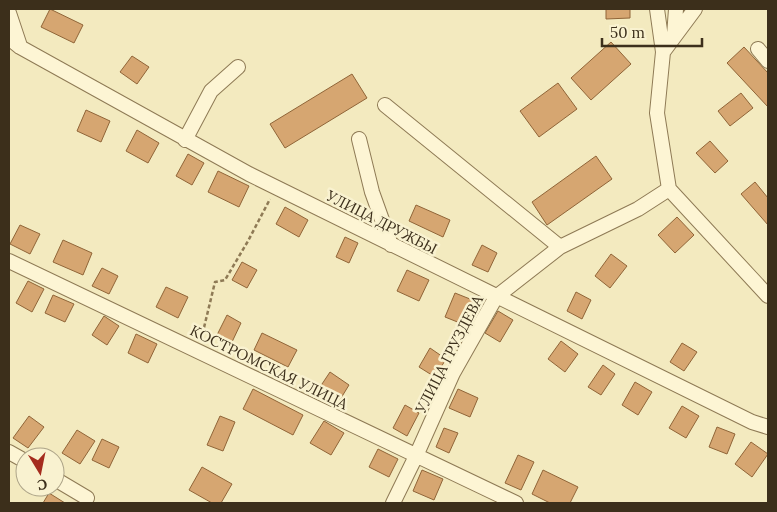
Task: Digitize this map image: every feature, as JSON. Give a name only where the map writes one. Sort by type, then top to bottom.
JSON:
[{"type":"street","points":[[657,9],[663,52],[657,112],[669,189],[768,296]]},
{"type":"street","points":[[674,37],[676,9]]},
{"type":"street","points":[[663,52],[695,9]]},
{"type":"street","points":[[9,13],[20,47]]},
{"type":"street","name":"УЛИЦА ДРУЖБЫ","points":[[9,38],[20,47],[185,140],[276,187],[752,422],[768,427]]},
{"type":"street","points":[[758,49],[768,61]]},
{"type":"street","points":[[185,140],[211,91],[238,67]]},
{"type":"street","points":[[385,105],[560,247]]},
{"type":"street","points":[[359,139],[372,192],[391,245]]},
{"type":"street","name":"УЛИЦА ГРУЗДЕВА","points":[[393,503],[453,373],[496,297],[560,247],[638,209],[669,189]]},
{"type":"street","name":"КОСТРОМСКАЯ УЛИЦА","points":[[9,262],[516,503]]},
{"type":"street","points":[[65,485],[87,498]]},
{"type":"path","points":[[199,351],[215,282],[225,280],[276,187]]},
{"type":"building","points":[[50,9],[83,25],[74,43],[41,27]]},
{"type":"building","points":[[606,9],[630,9],[630,18],[606,19]]},
{"type":"building","points":[[611,42],[631,64],[591,100],[571,78]]},
{"type":"building","points":[[744,47],[768,73],[768,107],[727,63]]},
{"type":"building","points":[[132,56],[149,67],[137,84],[120,72]]},
{"type":"building","points":[[352,74],[367,98],[285,148],[270,124]]},
{"type":"building","points":[[558,83],[577,109],[539,137],[520,111]]},
{"type":"building","points":[[741,93],[753,108],[730,126],[718,111]]},
{"type":"building","points":[[86,110],[110,121],[101,142],[77,131]]},
{"type":"building","points":[[137,130],[159,143],[148,163],[126,151]]},
{"type":"building","points":[[710,141],[728,161],[715,173],[696,153]]},
{"type":"building","points":[[188,154],[204,163],[192,185],[176,176]]},
{"type":"building","points":[[596,156],[612,179],[547,225],[532,202]]},
{"type":"building","points":[[218,171],[249,186],[239,207],[208,192]]},
{"type":"building","points":[[755,182],[768,198],[768,225],[741,194]]},
{"type":"building","points":[[416,205],[450,220],[443,237],[409,221]]},
{"type":"building","points":[[285,207],[308,220],[299,237],[276,224]]},
{"type":"building","points":[[677,217],[694,235],[675,253],[658,235]]},
{"type":"building","points":[[20,225],[40,234],[30,254],[10,244]]},
{"type":"building","points":[[345,237],[358,243],[349,263],[336,257]]},
{"type":"building","points":[[63,240],[92,253],[83,275],[53,262]]},
{"type":"building","points":[[482,245],[497,253],[488,272],[472,265]]},
{"type":"building","points":[[611,254],[627,266],[610,288],[595,276]]},
{"type":"building","points":[[242,262],[257,270],[247,288],[232,280]]},
{"type":"building","points":[[102,268],[118,276],[109,294],[92,286]]},
{"type":"building","points":[[407,270],[429,280],[419,301],[397,291]]},
{"type":"building","points":[[28,281],[44,289],[32,312],[16,303]]},
{"type":"building","points":[[166,287],[188,297],[178,318],[156,307]]},
{"type":"building","points":[[576,292],[591,300],[582,319],[567,311]]},
{"type":"building","points":[[455,293],[475,301],[465,325],[445,317]]},
{"type":"building","points":[[53,295],[74,304],[65,322],[45,313]]},
{"type":"building","points":[[498,311],[513,320],[500,342],[485,333]]},
{"type":"building","points":[[227,315],[241,323],[232,342],[217,335]]},
{"type":"building","points":[[104,316],[119,326],[107,345],[92,335]]},
{"type":"building","points":[[262,333],[297,350],[288,367],[254,350]]},
{"type":"building","points":[[136,334],[157,344],[148,363],[128,353]]},
{"type":"building","points":[[561,341],[578,354],[565,372],[548,359]]},
{"type":"building","points":[[682,343],[697,352],[684,371],[670,362]]},
{"type":"building","points":[[430,348],[446,359],[435,377],[419,367]]},
{"type":"building","points":[[603,365],[615,374],[601,395],[588,387]]},
{"type":"building","points":[[330,372],[349,385],[338,403],[318,390]]},
{"type":"building","points":[[635,382],[652,392],[638,415],[622,405]]},
{"type":"building","points":[[253,389],[303,415],[293,435],[243,409]]},
{"type":"building","points":[[458,389],[478,398],[470,417],[449,408]]},
{"type":"building","points":[[405,405],[419,413],[407,436],[393,428]]},
{"type":"building","points":[[682,406],[699,416],[686,438],[669,428]]},
{"type":"building","points":[[29,416],[44,427],[29,447],[13,438]]},
{"type":"building","points":[[220,416],[235,422],[223,451],[207,445]]},
{"type":"building","points":[[324,421],[344,433],[331,455],[310,443]]},
{"type":"building","points":[[717,427],[735,434],[727,454],[709,447]]},
{"type":"building","points":[[444,428],[458,433],[449,453],[436,447]]},
{"type":"building","points":[[77,430],[95,441],[80,464],[65,455],[65,448]]},
{"type":"building","points":[[102,439],[119,447],[109,468],[92,460]]},
{"type":"building","points":[[751,442],[768,454],[752,477],[735,464]]},
{"type":"building","points":[[378,449],[398,459],[389,477],[369,467]]},
{"type":"building","points":[[518,455],[534,462],[521,490],[505,483]]},
{"type":"building","points":[[202,467],[232,484],[221,503],[212,503],[189,490]]},
{"type":"building","points":[[422,470],[443,479],[434,500],[413,491]]},
{"type":"building","points":[[543,470],[578,487],[570,503],[550,503],[532,494]]},
{"type":"building","points":[[47,497],[55,497],[65,503],[43,503]]}]
